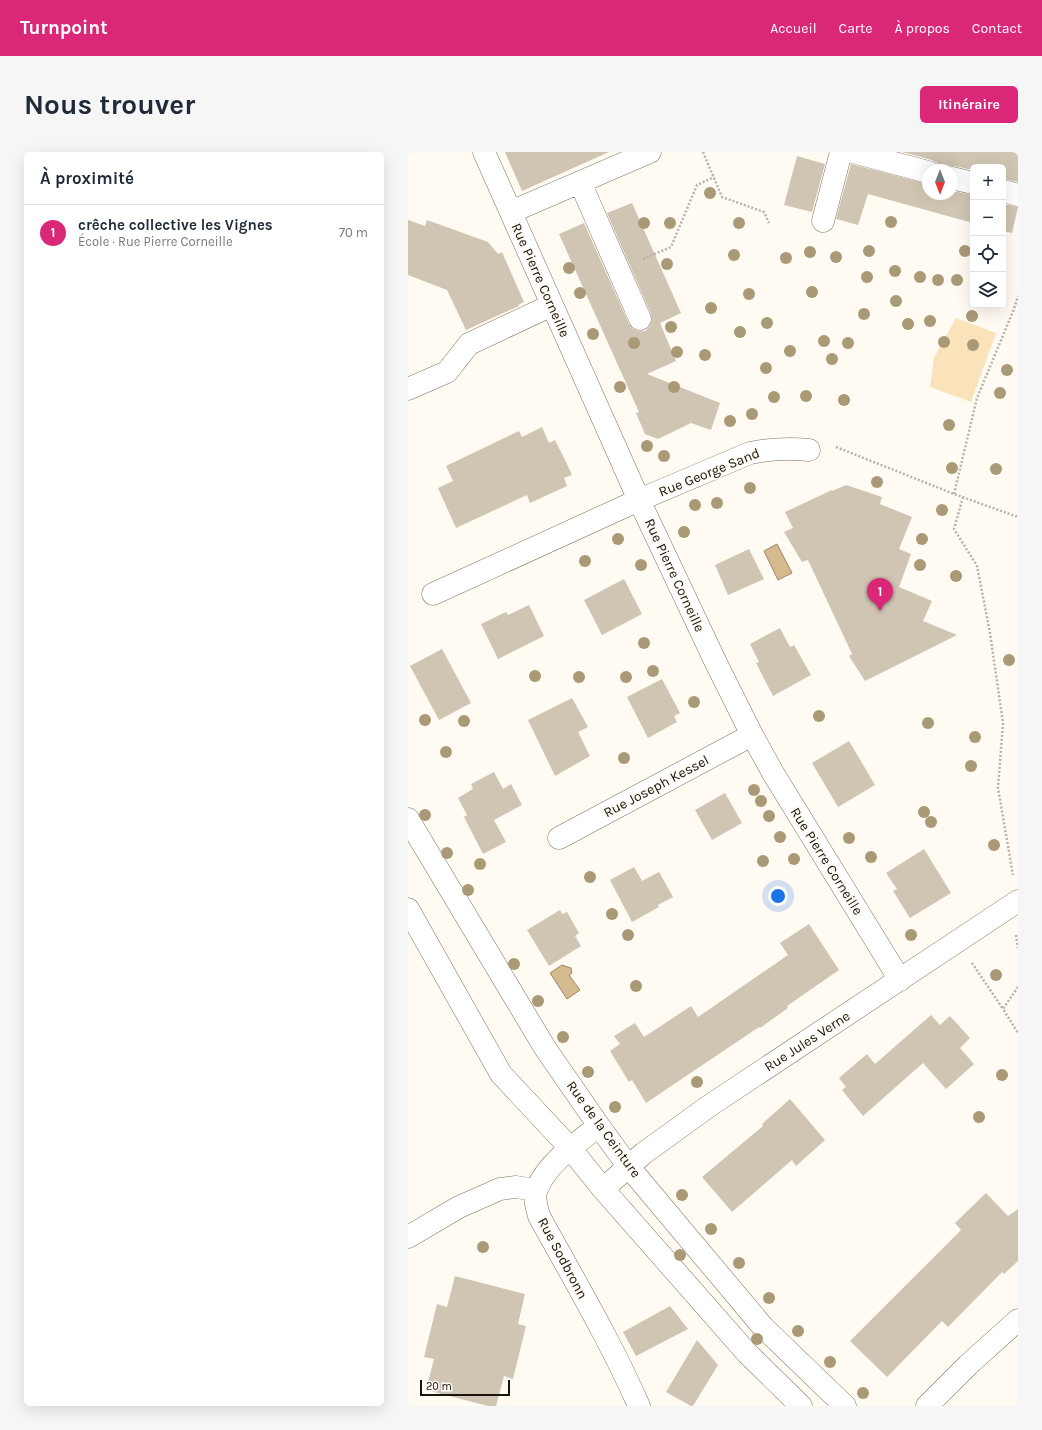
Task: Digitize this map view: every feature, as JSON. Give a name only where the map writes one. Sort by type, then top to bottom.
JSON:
[{"type":"street","name":"Rue Pierre Corneille","points":[[484,152],[639,500],[717,665],[752,735],[777,780],[900,980]]},
{"type":"street","points":[[511,212],[650,152]]},
{"type":"street","points":[[823,221],[840,152]]},
{"type":"street","points":[[866,154],[922,170]]},
{"type":"street","points":[[958,179],[970,182]]},
{"type":"street","points":[[580,182],[640,319]]},
{"type":"street","points":[[1006,192],[1018,195]]},
{"type":"street","points":[[408,389],[447,372],[468,344],[552,305]]},
{"type":"street","name":"Rue George Sand","points":[[433,594],[639,500],[750,453],[768,449],[791,448],[809,450]]},
{"type":"street","name":"Rue Joseph Kessel","points":[[559,838],[752,735]]},
{"type":"street","name":"Rue de la Ceinture","points":[[408,819],[545,1048],[628,1166],[763,1327],[845,1406]]},
{"type":"street","name":"Rue Jules Verne","points":[[603,1189],[628,1166],[715,1101],[1018,901]]},
{"type":"street","points":[[408,909],[501,1074],[570,1148],[603,1189],[747,1353],[801,1406]]},
{"type":"street","points":[[408,1237],[459,1208],[500,1188],[516,1186],[536,1190],[546,1172],[570,1148],[599,1126]]},
{"type":"street","name":"Rue Sodbronn","points":[[536,1190],[535,1200],[539,1216],[606,1338],[639,1406]]},
{"type":"street","points":[[927,1406],[968,1365],[1018,1320]]},
{"type":"path","points":[[703,152],[722,197],[764,212],[769,223]]},
{"type":"path","points":[[618,270],[672,247],[697,185],[714,177]]},
{"type":"path","points":[[954,494],[977,398],[1018,296]]},
{"type":"path","points":[[809,450],[837,447],[954,494],[1018,517]]},
{"type":"path","points":[[964,497],[954,529],[977,566],[990,633],[1003,723],[998,788],[1018,901],[1016,933],[1018,948]]},
{"type":"path","points":[[957,940],[1018,1033]]},
{"type":"path","points":[[1003,1009],[1018,987]]},
{"type":"shaded area","points":[[956,318],[996,333],[971,402],[930,387],[934,358]]},
{"type":"shaded area","points":[[777,544],[792,573],[778,580],[764,551]]},
{"type":"shaded area","points":[[562,965],[571,968],[572,973],[569,975],[580,990],[567,999],[550,973]]},
{"type":"building","points":[[505,152],[609,152],[522,191]]},
{"type":"building","points":[[902,152],[1018,152],[1018,182],[1006,180],[1006,164],[970,164],[970,169],[958,167],[958,164],[937,164],[932,160]]},
{"type":"building","points":[[797,156],[825,164],[812,212],[784,205]]},
{"type":"building","points":[[851,164],[922,182],[922,200],[958,200],[958,192],[970,194],[970,222],[868,194],[858,225],[836,219]]},
{"type":"building","points":[[632,203],[681,313],[660,323],[676,361],[647,374],[720,403],[711,430],[691,423],[658,439],[645,434],[636,413],[639,412],[559,234],[584,223],[629,324],[633,329],[645,331],[650,326],[652,320],[651,314],[607,213]]},
{"type":"building","points":[[1006,205],[1018,207],[1012,233],[1006,232]]},
{"type":"building","points":[[408,220],[425,226],[427,220],[488,242],[498,254],[502,252],[524,302],[518,305],[519,306],[466,330],[447,290],[408,275]]},
{"type":"building","points":[[542,427],[549,443],[555,440],[572,475],[564,478],[567,486],[530,503],[527,495],[456,528],[438,488],[453,481],[446,466],[519,431],[522,437]]},
{"type":"building","points":[[846,485],[882,497],[880,504],[912,517],[899,549],[911,554],[899,587],[932,601],[923,621],[957,635],[865,681],[849,656],[852,654],[808,560],[802,562],[784,532],[793,528],[785,512]]},
{"type":"building","points":[[749,549],[764,579],[728,595],[715,565]]},
{"type":"building","points":[[624,579],[642,614],[602,635],[584,600]]},
{"type":"building","points":[[529,605],[544,636],[498,659],[481,624],[506,612],[508,615]]},
{"type":"building","points":[[780,628],[790,647],[794,645],[811,675],[773,696],[756,663],[759,662],[750,644]]},
{"type":"building","points":[[442,649],[471,703],[439,720],[410,666]]},
{"type":"building","points":[[662,679],[680,713],[674,716],[677,722],[648,738],[627,697]]},
{"type":"building","points":[[572,698],[588,727],[578,732],[590,756],[555,776],[528,720]]},
{"type":"building","points":[[849,741],[875,785],[838,807],[812,763]]},
{"type":"building","points":[[494,772],[503,789],[511,784],[522,805],[494,820],[506,842],[483,854],[464,817],[467,815],[458,798],[473,789],[471,784]]},
{"type":"building","points":[[725,793],[742,823],[712,840],[695,810]]},
{"type":"building","points":[[924,849],[951,893],[910,918],[893,891],[897,889],[886,873]]},
{"type":"building","points":[[634,867],[642,881],[659,872],[673,897],[658,905],[659,907],[632,922],[610,880]]},
{"type":"building","points":[[560,910],[562,914],[567,912],[579,933],[575,936],[581,946],[549,966],[527,930]]},
{"type":"building","points":[[809,924],[839,970],[787,1006],[788,1008],[760,1028],[759,1027],[646,1103],[632,1080],[629,1082],[610,1051],[620,1044],[614,1036],[635,1023],[644,1037],[691,1006],[698,1017],[788,955],[780,943]]},
{"type":"building","points":[[931,1015],[940,1025],[950,1016],[970,1038],[960,1048],[974,1064],[946,1089],[923,1063],[863,1116],[842,1090],[846,1087],[839,1078],[867,1054],[875,1064]]},
{"type":"building","points":[[790,1099],[825,1140],[796,1166],[792,1160],[732,1212],[702,1177],[763,1126],[762,1124]]},
{"type":"building","points":[[986,1193],[1008,1216],[1018,1209],[1018,1261],[1004,1274],[1002,1272],[948,1327],[942,1321],[887,1377],[850,1341],[961,1230],[955,1223]]},
{"type":"building","points":[[455,1276],[525,1294],[518,1324],[526,1326],[513,1379],[504,1376],[496,1406],[488,1406],[426,1390],[434,1359],[424,1357],[437,1304],[447,1307]]},
{"type":"building","points":[[670,1306],[688,1329],[636,1356],[623,1332]]},
{"type":"building","points":[[697,1340],[718,1365],[693,1406],[691,1406],[666,1392]]},
{"type":"place","name":"crêche collective les Vignes","points":[[880,611]]}]
